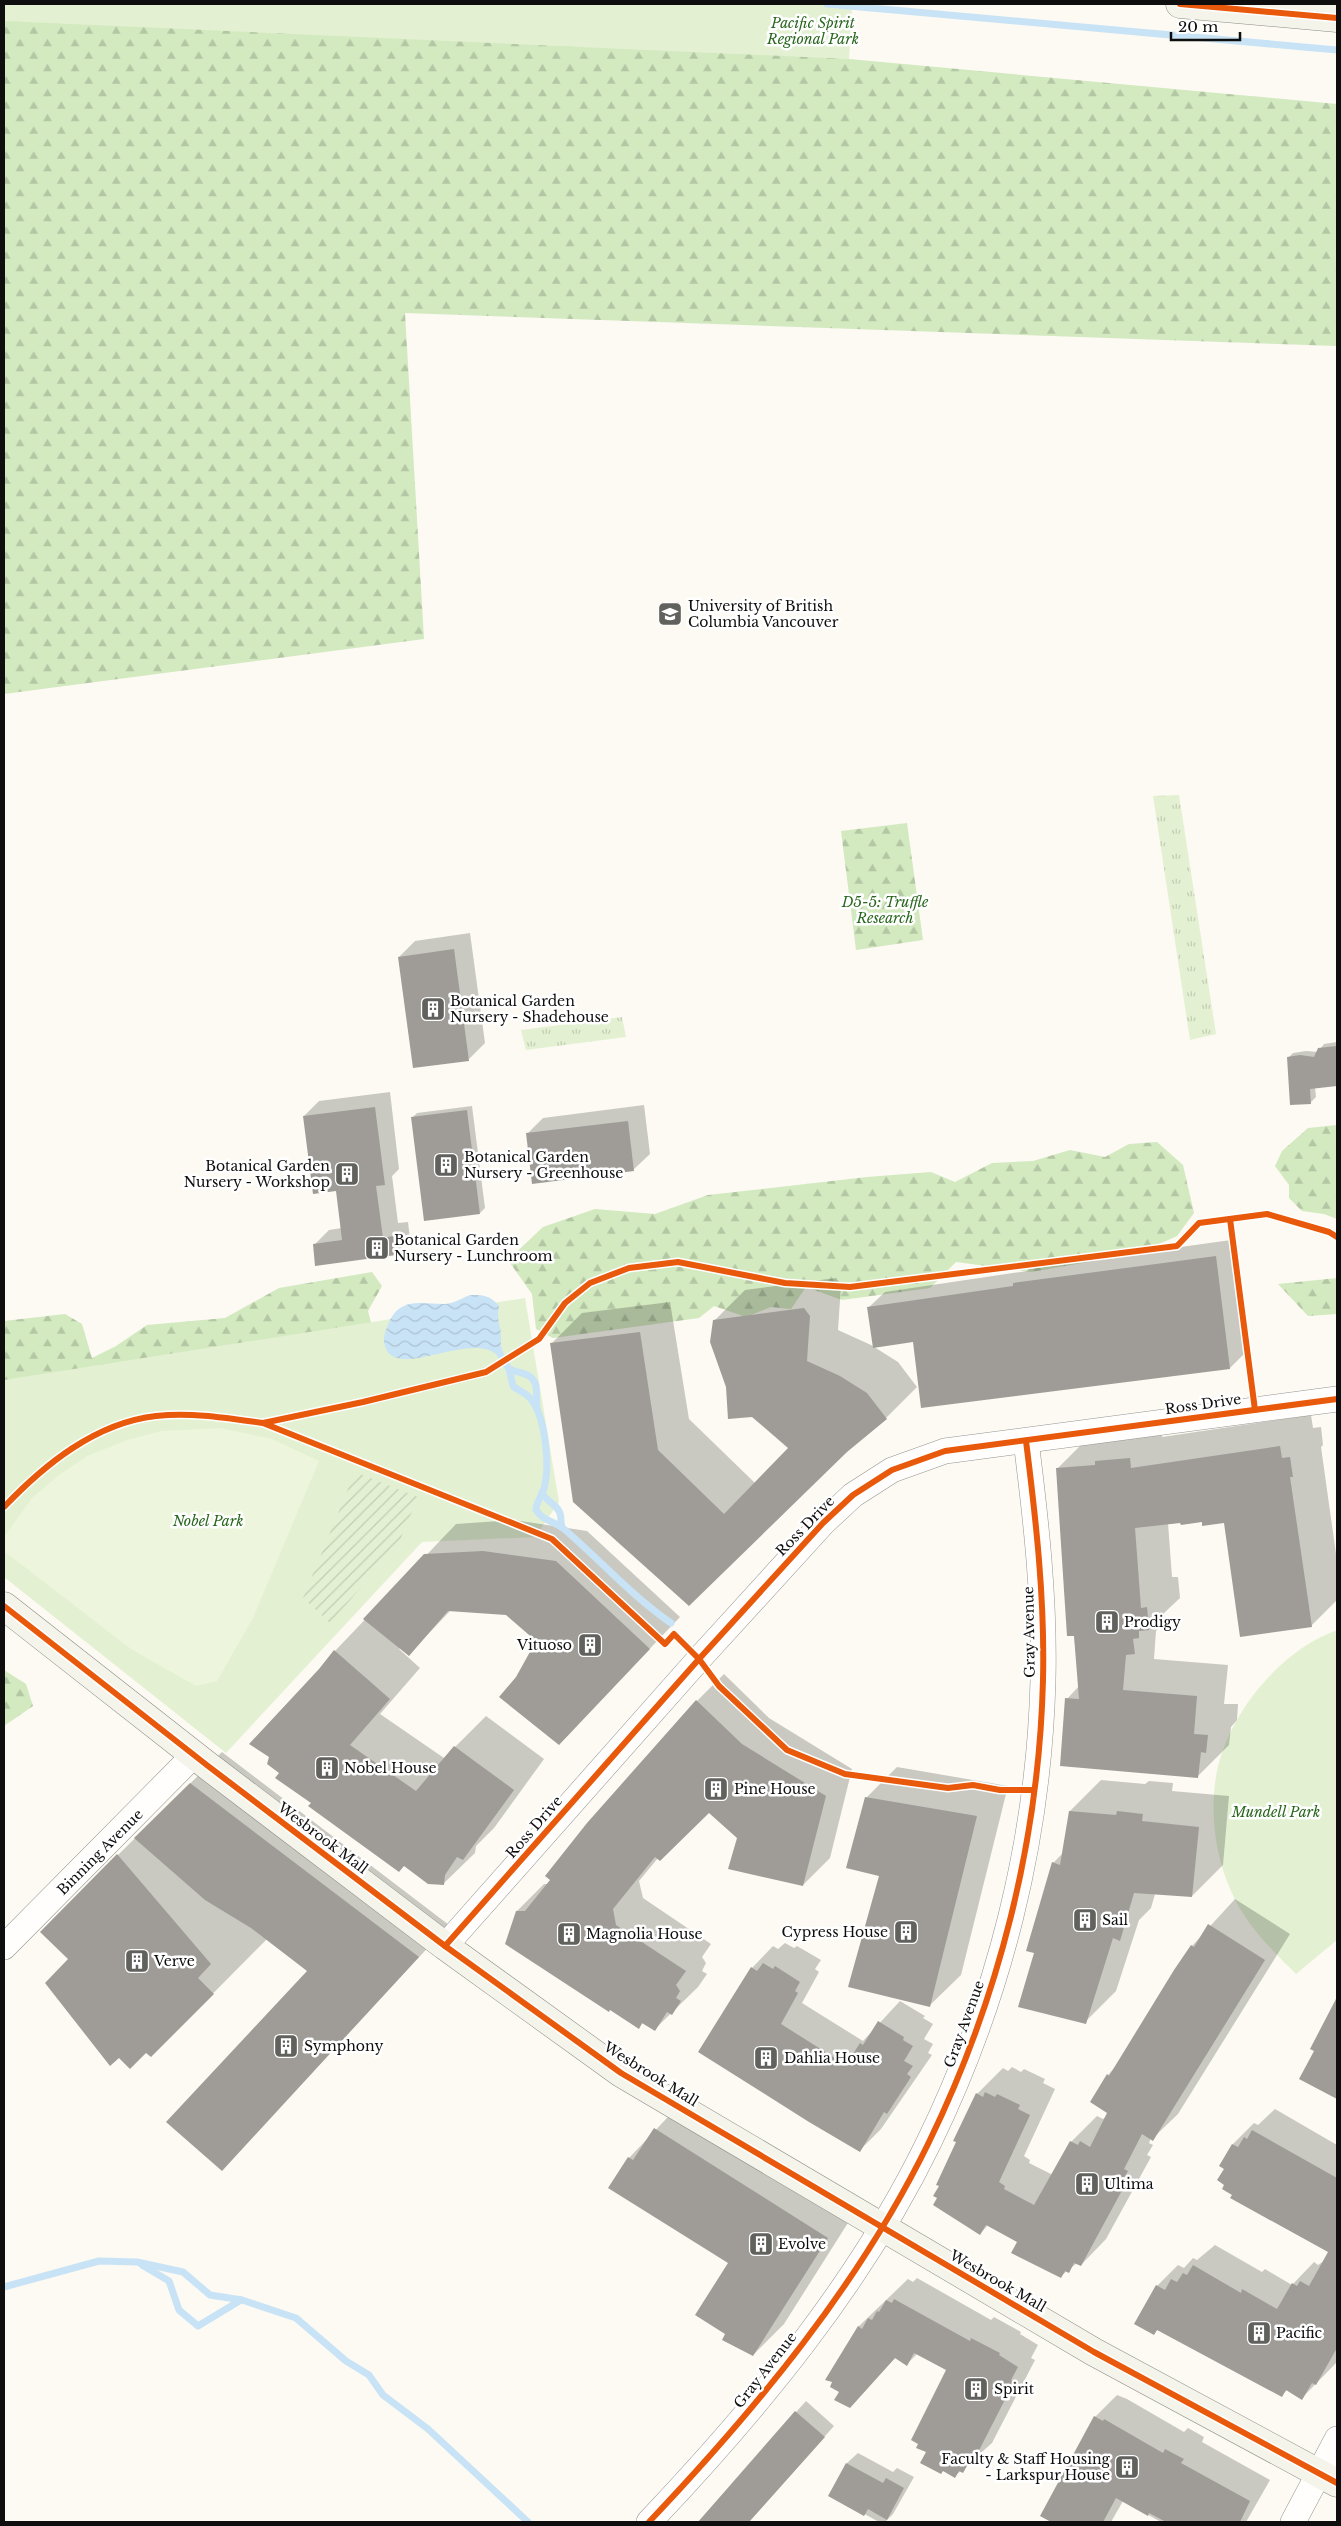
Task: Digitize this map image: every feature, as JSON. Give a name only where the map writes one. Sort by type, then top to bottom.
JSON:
[{"type":"street","points":[[1180,4],[1337,18]]},
{"type":"street","name":"Ross Drive","points":[[445,1946],[699,1659],[823,1523],[853,1495],[892,1470],[945,1451],[1337,1399]]},
{"type":"street","name":"Gray Avenue","points":[[649,2522],[736,2428],[781,2372],[833,2301],[881,2228],[928,2144],[964,2062],[987,2002],[1006,1938],[1023,1864],[1039,1758],[1043,1680],[1043,1601],[1026,1441]]},
{"type":"street","name":"Wesbrook Mall","points":[[4,1606],[194,1755],[445,1946],[621,2073],[1094,2352],[1328,2478]]},
{"type":"street","name":"Binning Avenue","points":[[4,1948],[194,1755]]},
{"type":"street","points":[[1294,2522],[1328,2478],[1337,2439]]},
{"type":"green space","name":"Pacific Spirit Regional Park","points":[[4,4],[852,4],[849,59],[4,21]]},
{"type":"green space","points":[[4,17],[448,22],[1337,104],[1337,346],[405,313],[424,639],[4,694]]},
{"type":"green space","points":[[1179,795],[1216,1034],[1190,1040],[1153,796]]},
{"type":"green space","name":"D5-5: Truffle Research","points":[[907,823],[923,940],[856,950],[841,831]]},
{"type":"green space","points":[[622,1017],[626,1037],[526,1050],[521,1030]]},
{"type":"green space","points":[[1337,1125],[1337,1219],[1324,1214],[1302,1211],[1289,1198],[1289,1185],[1275,1166],[1282,1151],[1308,1128]]},
{"type":"green space","points":[[1157,1142],[1183,1165],[1194,1213],[1177,1236],[1139,1253],[1031,1272],[956,1262],[930,1288],[842,1300],[806,1287],[791,1309],[771,1307],[746,1317],[714,1306],[699,1318],[553,1338],[536,1329],[532,1294],[508,1260],[543,1227],[595,1209],[655,1214],[708,1195],[867,1177],[931,1172],[955,1182],[992,1163],[1033,1161],[1070,1150],[1105,1157],[1129,1144]]},
{"type":"green space","points":[[372,1272],[382,1286],[368,1311],[375,1337],[4,1492],[4,1321],[65,1314],[82,1324],[92,1358],[116,1346],[147,1325],[225,1318],[279,1288]]},
{"type":"green space","points":[[1337,1278],[1337,1314],[1308,1316],[1278,1284]]},
{"type":"green space","name":"Nobel Park","points":[[525,1298],[559,1502],[535,1537],[422,1542],[226,1753],[4,1577],[4,1380]]},
{"type":"green space","points":[[220,1428],[272,1439],[319,1461],[253,1618],[217,1681],[196,1686],[131,1649],[4,1551],[4,1537],[32,1498],[59,1475],[87,1456],[127,1440],[162,1431]]},
{"type":"green space","points":[[355,1472],[418,1497],[398,1545],[330,1623],[303,1598]]},
{"type":"green space","name":"Mundell Park","points":[[1337,1630],[1337,1940],[1296,1974],[1251,1925],[1231,1891],[1221,1863],[1215,1835],[1214,1791],[1222,1753],[1231,1730],[1259,1688],[1276,1669],[1295,1653]]},
{"type":"green space","points":[[4,1670],[26,1684],[33,1706],[4,1726]]},
{"type":"water","points":[[470,1295],[486,1296],[499,1306],[498,1319],[503,1352],[498,1356],[486,1349],[470,1348],[416,1358],[401,1359],[390,1354],[384,1342],[385,1334],[390,1320],[401,1308],[414,1303],[447,1304]]},
{"type":"building","name":"Botanical Garden Nursery - Shadehouse","points":[[454,949],[469,1061],[413,1068],[398,957]]},
{"type":"building","points":[[1337,1046],[1337,1086],[1310,1089],[1311,1104],[1290,1105],[1287,1057],[1300,1055],[1314,1057],[1318,1048]]},
{"type":"building","name":"Botanical Garden Nursery - Workshop","points":[[375,1107],[385,1185],[376,1186],[383,1238],[393,1236],[396,1255],[315,1266],[313,1244],[342,1240],[336,1191],[313,1194],[303,1116]]},
{"type":"building","name":"Botanical Garden Nursery - Greenhouse","points":[[467,1110],[480,1214],[424,1221],[411,1117]]},
{"type":"building","points":[[628,1121],[634,1171],[532,1184],[526,1133]]},
{"type":"building","points":[[1216,1256],[1230,1369],[921,1408],[913,1342],[873,1348],[867,1307],[1013,1286],[1013,1283]]},
{"type":"building","points":[[804,1308],[810,1316],[807,1361],[840,1376],[867,1393],[887,1419],[847,1452],[689,1606],[573,1502],[550,1343],[640,1332],[658,1450],[724,1514],[788,1448],[752,1417],[728,1419],[726,1387],[710,1342],[713,1320]]},
{"type":"building","points":[[1280,1446],[1282,1458],[1290,1457],[1293,1477],[1290,1477],[1312,1627],[1240,1637],[1224,1523],[1202,1526],[1202,1522],[1181,1525],[1180,1523],[1135,1528],[1141,1608],[1147,1607],[1149,1630],[1139,1631],[1139,1638],[1133,1639],[1135,1654],[1126,1655],[1123,1690],[1197,1696],[1194,1734],[1208,1735],[1206,1753],[1201,1752],[1198,1778],[1060,1766],[1065,1698],[1079,1699],[1074,1636],[1067,1636],[1056,1468],[1095,1465],[1095,1461],[1130,1458],[1131,1468]]},
{"type":"building","name":"Vituoso","points":[[483,1551],[556,1561],[650,1649],[559,1745],[499,1697],[516,1677],[536,1641],[506,1615],[448,1611],[409,1656],[363,1619],[424,1554]]},
{"type":"building","name":"Nobel House","points":[[334,1650],[390,1699],[350,1745],[416,1791],[454,1746],[514,1790],[463,1860],[457,1857],[445,1875],[444,1885],[428,1884],[404,1866],[399,1872],[308,1806],[311,1803],[275,1778],[279,1773],[267,1764],[269,1757],[249,1744],[319,1669]]},
{"type":"building","points":[[696,1700],[742,1744],[826,1796],[803,1886],[728,1869],[737,1838],[709,1813],[660,1861],[655,1857],[613,1909],[616,1925],[686,1971],[676,1985],[680,1991],[676,1998],[681,2001],[672,2015],[667,2012],[655,2031],[642,2023],[639,2029],[610,2010],[609,2012],[505,1944],[516,1911],[525,1911],[550,1880],[545,1876],[587,1823]]},
{"type":"building","name":"Symphony","points":[[190,1783],[419,1957],[222,2171],[166,2122],[307,1971],[251,1928],[205,1900],[134,1838]]},
{"type":"building","name":"Cypress House","points":[[865,1797],[977,1816],[930,2007],[848,1987],[879,1876],[846,1868]]},
{"type":"building","name":"Sail","points":[[1069,1811],[1116,1815],[1117,1811],[1143,1814],[1142,1821],[1199,1827],[1192,1897],[1134,1893],[1120,1941],[1113,1938],[1086,2024],[1018,2007],[1034,1953],[1026,1951],[1052,1862],[1060,1865]]},
{"type":"building","name":"Verve","points":[[117,1854],[211,1964],[198,1978],[214,1994],[151,2057],[146,2053],[130,2069],[119,2058],[110,2066],[45,1983],[68,1959],[40,1932]]},
{"type":"building","points":[[1208,1924],[1265,1960],[1153,2141],[1142,2134],[1124,2169],[1128,2171],[1122,2181],[1126,2183],[1081,2266],[1074,2263],[1069,2273],[1065,2271],[1061,2278],[1011,2253],[1017,2242],[986,2225],[980,2235],[933,2205],[937,2198],[933,2196],[939,2186],[936,2185],[956,2142],[953,2141],[976,2093],[983,2097],[985,2092],[995,2097],[997,2094],[1020,2105],[1018,2109],[1030,2115],[999,2182],[1005,2186],[1004,2189],[1034,2205],[1070,2141],[1078,2145],[1080,2141],[1090,2147],[1107,2113],[1090,2102],[1107,2074],[1109,2076],[1174,1970],[1191,1945],[1194,1947]]},
{"type":"building","name":"Dahlia House","points":[[763,1963],[773,1969],[775,1966],[800,1982],[795,1991],[798,1993],[781,2024],[846,2065],[860,2043],[863,2045],[878,2021],[904,2037],[903,2040],[913,2046],[904,2061],[913,2066],[907,2074],[911,2077],[887,2114],[884,2112],[860,2152],[698,2052],[751,1967],[757,1971]]},
{"type":"building","points":[[1337,1997],[1337,2099],[1299,2079],[1314,2051],[1310,2049]]},
{"type":"building","name":"Evolve","points":[[654,2128],[828,2238],[753,2356],[722,2340],[725,2334],[695,2315],[728,2263],[608,2188],[628,2157],[633,2160]]},
{"type":"building","points":[[1252,2130],[1337,2178],[1337,2348],[1316,2385],[1312,2383],[1302,2400],[1286,2390],[1282,2397],[1157,2330],[1154,2335],[1134,2324],[1156,2285],[1165,2290],[1171,2279],[1177,2282],[1183,2273],[1187,2275],[1193,2265],[1241,2293],[1242,2289],[1277,2309],[1292,2283],[1297,2286],[1300,2281],[1309,2286],[1328,2252],[1230,2198],[1232,2195],[1222,2189],[1224,2185],[1217,2180],[1224,2169],[1219,2166],[1232,2144],[1238,2147],[1244,2137],[1247,2139]]},
{"type":"building","name":"Spirit","points":[[894,2299],[970,2341],[971,2338],[1000,2353],[999,2355],[1018,2367],[1011,2380],[1014,2382],[971,2466],[968,2464],[963,2473],[959,2471],[955,2478],[943,2471],[941,2474],[920,2463],[926,2452],[916,2448],[918,2444],[911,2440],[946,2370],[914,2353],[907,2366],[895,2358],[850,2408],[834,2400],[839,2392],[830,2387],[832,2382],[825,2380],[858,2326],[862,2329],[868,2318],[872,2320],[886,2300],[892,2303]]},
{"type":"building","points":[[795,2411],[825,2437],[749,2522],[698,2522]]},
{"type":"building","name":"Faculty & Staff Housing - Larkspur House","points":[[1094,2416],[1103,2421],[1104,2419],[1163,2453],[1165,2449],[1184,2459],[1181,2463],[1250,2501],[1240,2522],[1166,2522],[1149,2513],[1148,2516],[1116,2498],[1103,2522],[1051,2522],[1040,2516]]},
{"type":"building","points":[[846,2463],[883,2483],[886,2478],[904,2488],[887,2520],[868,2509],[864,2516],[828,2496]]},
{"type":"waterway","points":[[827,4],[1337,50]]},
{"type":"waterway","points":[[500,1354],[509,1369],[513,1386],[529,1397],[535,1405],[543,1428],[547,1467],[546,1479],[536,1510],[542,1517],[564,1529],[630,1590],[671,1623]]},
{"type":"waterway","points":[[509,1369],[525,1374],[533,1380],[536,1388],[537,1408]]},
{"type":"waterway","points":[[542,1492],[559,1511],[562,1527]]},
{"type":"waterway","points":[[4,2287],[99,2261],[137,2262],[183,2272],[210,2295],[242,2300],[296,2318],[346,2361],[369,2375],[383,2395],[428,2429],[528,2522]]},
{"type":"waterway","points":[[142,2265],[169,2281],[179,2310],[198,2326],[241,2300]]},
{"type":"cycle path","points":[[1180,4],[1337,18]]},
{"type":"cycle path","points":[[263,1423],[363,1402],[486,1372],[539,1339],[565,1303],[590,1283],[629,1268],[678,1262],[785,1283],[850,1287],[1177,1246],[1199,1223],[1267,1214],[1329,1232],[1337,1237]]},
{"type":"cycle path","points":[[1230,1219],[1255,1410]]},
{"type":"cycle path","points":[[445,1946],[699,1659],[823,1523],[853,1495],[892,1470],[945,1451],[1337,1399]]},
{"type":"cycle path","points":[[4,1507],[36,1476],[72,1448],[112,1427],[134,1420],[169,1415],[210,1416],[263,1423],[552,1539],[665,1644],[674,1634],[699,1659],[719,1686],[787,1750],[845,1774],[948,1788],[973,1785],[1000,1790],[1034,1790]]},
{"type":"cycle path","points":[[649,2522],[767,2389],[839,2295],[902,2194],[929,2142],[976,2032],[995,1975],[1024,1859],[1040,1740],[1043,1620],[1036,1530],[1026,1441]]},
{"type":"cycle path","points":[[4,1606],[208,1766],[445,1946],[621,2073],[1094,2352],[1337,2483]]},
{"type":"place","name":"University of British Columbia Vancouver","points":[[670,614]]},
{"type":"place","name":"Botanical Garden Nursery - Shadehouse","points":[[433,1009]]},
{"type":"place","name":"Botanical Garden Nursery - Greenhouse","points":[[446,1165]]},
{"type":"place","name":"Botanical Garden Nursery - Workshop","points":[[347,1174]]},
{"type":"place","name":"Botanical Garden Nursery - Lunchroom","points":[[377,1248]]},
{"type":"place","name":"Prodigy","points":[[1107,1622]]},
{"type":"place","name":"Vituoso","points":[[590,1645]]},
{"type":"place","name":"Nobel House","points":[[327,1768]]},
{"type":"place","name":"Pine House","points":[[716,1789]]},
{"type":"place","name":"Sail","points":[[1085,1920]]},
{"type":"place","name":"Cypress House","points":[[906,1932]]},
{"type":"place","name":"Magnolia House","points":[[569,1934]]},
{"type":"place","name":"Verve","points":[[137,1961]]},
{"type":"place","name":"Symphony","points":[[286,2046]]},
{"type":"place","name":"Dahlia House","points":[[766,2058]]},
{"type":"place","name":"Ultima","points":[[1087,2184]]},
{"type":"place","name":"Evolve","points":[[761,2244]]},
{"type":"place","name":"Pacific","points":[[1259,2333]]},
{"type":"place","name":"Spirit","points":[[976,2389]]},
{"type":"place","name":"Faculty & Staff Housing - Larkspur House","points":[[1127,2467]]}]
